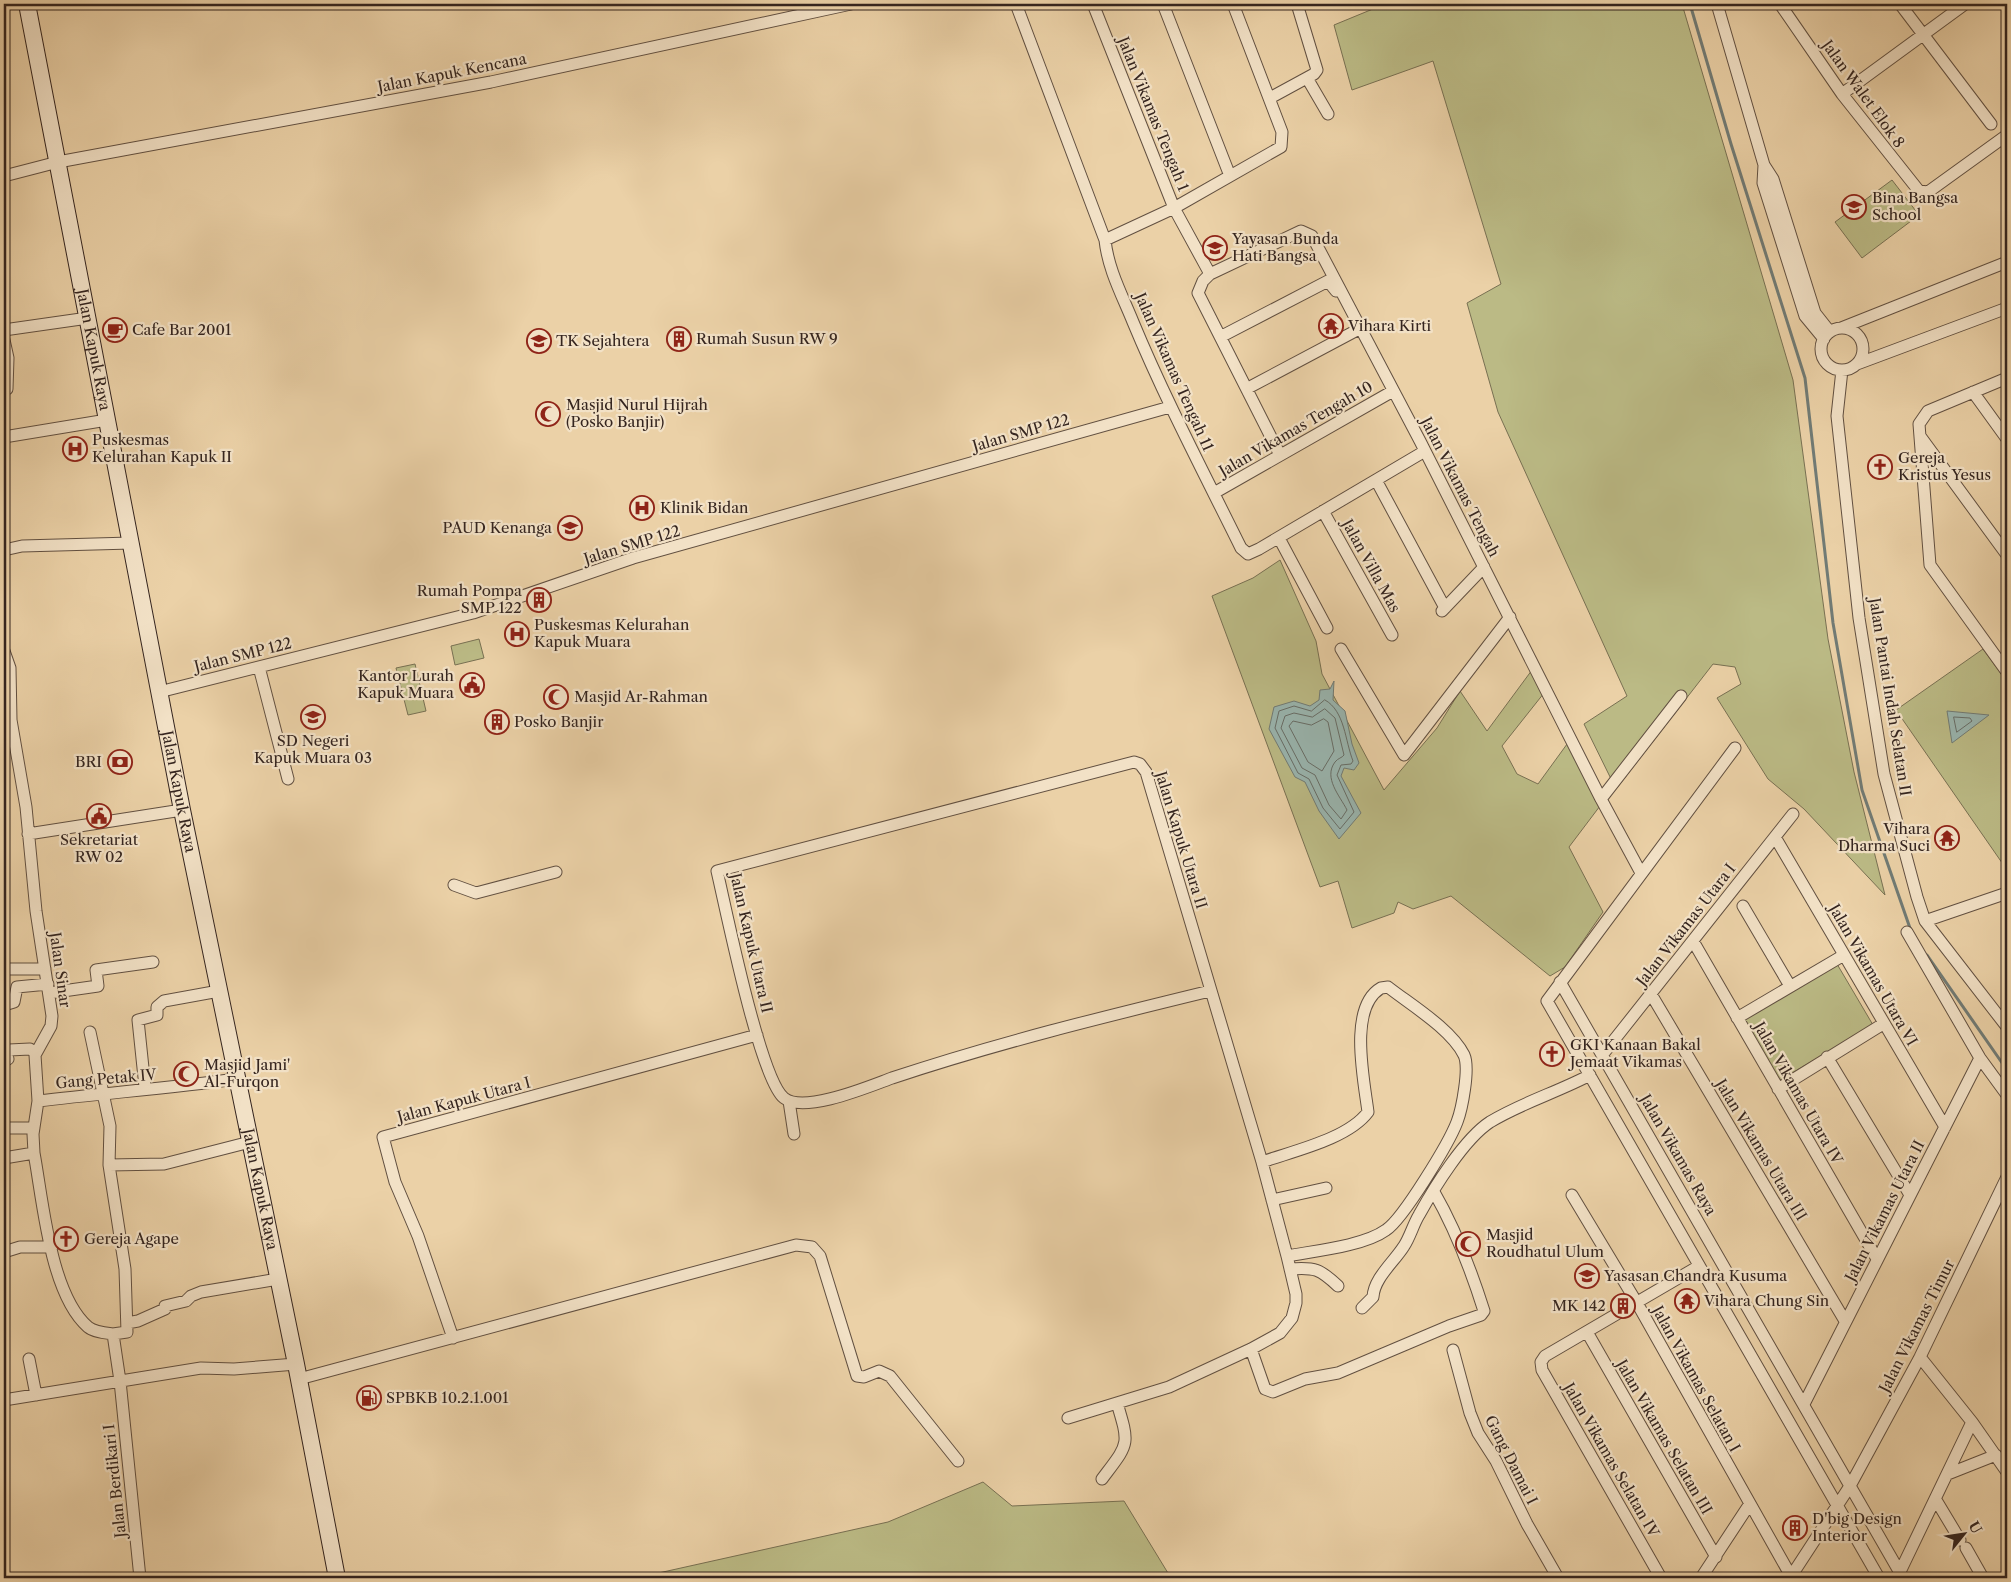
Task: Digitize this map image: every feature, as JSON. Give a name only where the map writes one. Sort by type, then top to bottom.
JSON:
[{"type":"main road","name":"Jalan Kapuk Raya","points":[[27,4],[182,810],[297,1372],[336,1578]]},
{"type":"street","name":"Jalan Kapuk Kencana","points":[[4,176],[58,162],[490,82],[851,4]]},
{"type":"street","name":"Jalan Vikamas Tengah 11","points":[[1016,4],[1105,240],[1107,259],[1170,407],[1241,548],[1248,554],[1424,451]]},
{"type":"street","name":"Jalan Vikamas Tengah 1","points":[[1093,4],[1174,208],[1210,274]]},
{"type":"street","points":[[1163,4],[1230,176]]},
{"type":"street","points":[[1233,4],[1270,98],[1314,74],[1317,66],[1296,4]]},
{"type":"street","points":[[1717,4],[1764,165],[1763,183],[1805,316],[1832,333],[1852,331],[1860,338],[1862,354],[1857,364]]},
{"type":"street","name":"Jalan Walet Elok 8","points":[[1780,4],[1842,94],[1919,191],[1928,192],[2007,135]]},
{"type":"street","points":[[1900,4],[1991,124]]},
{"type":"street","points":[[1842,94],[1965,4]]},
{"type":"street","points":[[1307,78],[1328,114]]},
{"type":"street","name":"Jalan Vikamas Tengah 1","points":[[1105,240],[1174,208],[1280,149],[1282,145],[1282,132],[1270,98]]},
{"type":"street","name":"Jalan Vikamas Tengah","points":[[1210,274],[1301,231],[1307,232],[1312,236],[1394,391],[1601,799],[1641,873]]},
{"type":"street","points":[[2007,262],[1832,333],[1821,350],[1824,360],[1832,367],[1842,370],[2007,308]]},
{"type":"street","points":[[1210,274],[1203,281],[1198,293],[1222,336],[1280,455]]},
{"type":"street","points":[[1222,336],[1328,281],[1337,295]]},
{"type":"street","points":[[4,330],[88,318]]},
{"type":"street","points":[[1248,388],[1361,328]]},
{"type":"street","points":[[4,340],[8,358],[7,388],[4,389]]},
{"type":"street","name":"Jalan Pantai Indah Selatan II","points":[[1842,370],[1837,416],[1859,618],[1884,774],[1925,921],[2007,1027]]},
{"type":"street","points":[[2007,378],[1928,411],[1919,424],[1930,565],[2007,672]]},
{"type":"street","name":"Jalan Vikamas Tengah 10","points":[[1214,494],[1394,391]]},
{"type":"street","points":[[1973,392],[2007,439]]},
{"type":"street","name":"Jalan SMP 122","points":[[160,692],[473,613],[633,558],[1170,407]]},
{"type":"street","points":[[4,437],[107,420]]},
{"type":"street","points":[[1920,436],[2007,556]]},
{"type":"street","points":[[1376,480],[1443,610],[1484,567]]},
{"type":"street","name":"Jalan Villa Mas","points":[[1323,511],[1392,635]]},
{"type":"street","points":[[1278,538],[1327,628]]},
{"type":"street","points":[[4,550],[22,546],[131,543]]},
{"type":"street","points":[[1341,649],[1404,755],[1510,617]]},
{"type":"street","name":"Jalan Sinar","points":[[4,651],[10,668],[11,720],[26,807],[49,988],[51,1026],[36,1053]]},
{"type":"street","points":[[259,667],[288,779]]},
{"type":"street","points":[[1601,799],[1681,696]]},
{"type":"street","points":[[1735,748],[1559,983],[1548,999],[1548,1003],[1878,1578]]},
{"type":"street","name":"Jalan Kapuk Utara II","points":[[789,1102],[779,1093],[752,1036],[717,870],[1134,762],[1140,764],[1146,772],[1262,1162],[1296,1294],[1292,1318],[1280,1333],[1252,1350],[1169,1387],[1068,1418]]},
{"type":"street","points":[[28,834],[182,810]]},
{"type":"street","name":"Jalan Vikamas Utara I","points":[[1603,1054],[1793,814]]},
{"type":"street","name":"Jalan Vikamas Utara VI","points":[[1775,838],[1945,1127]]},
{"type":"street","points":[[454,885],[476,893],[556,872]]},
{"type":"street","points":[[1925,921],[2007,893]]},
{"type":"street","points":[[1743,906],[1790,986]]},
{"type":"street","points":[[1907,932],[1980,1058],[2007,1095]]},
{"type":"street","name":"Jalan Vikamas Utara IV","points":[[1693,941],[1877,1259]]},
{"type":"street","points":[[1738,1018],[1844,955]]},
{"type":"street","points":[[4,1005],[14,1002],[17,986],[49,988],[98,986],[96,970],[152,962]]},
{"type":"street","points":[[4,969],[45,968]]},
{"type":"street","name":"Jalan Vikamas Raya","points":[[1559,983],[1603,1054],[1804,1404],[1899,1577]]},
{"type":"street","points":[[1262,1162],[1334,1137],[1362,1120],[1368,1112],[1360,1022],[1365,1008],[1374,994],[1381,988],[1388,987],[1446,1033],[1465,1056],[1467,1066],[1458,1122],[1407,1207],[1395,1221],[1382,1233],[1355,1242],[1287,1256]]},
{"type":"street","points":[[794,1134],[789,1102],[806,1104],[842,1095],[971,1052],[1210,991]]},
{"type":"street","points":[[143,1089],[145,1087],[138,1020],[157,1015],[157,1007],[164,1001],[219,992]]},
{"type":"street","name":"Jalan Vikamas Utara III","points":[[1650,994],[1845,1321]]},
{"type":"street","points":[[1778,1089],[1883,1024]]},
{"type":"street","points":[[4,1060],[8,1059],[5,1052],[9,1050],[30,1049],[36,1053],[38,1101],[34,1128],[34,1153],[55,1267],[62,1287],[77,1314],[89,1328],[113,1334],[128,1332],[125,1269],[109,1165],[110,1126],[90,1032]]},
{"type":"street","name":"Jalan Kapuk Utara I","points":[[453,1338],[418,1236],[388,1161],[383,1137],[752,1036]]},
{"type":"street","points":[[1828,1057],[1910,1195]]},
{"type":"street","name":"Jalan Vikamas Utara II","points":[[1804,1404],[1980,1058]]},
{"type":"street","points":[[1362,1308],[1373,1297],[1374,1286],[1405,1245],[1419,1215],[1453,1161],[1488,1123],[1590,1075]]},
{"type":"street","name":"Gang Petak IV","points":[[38,1101],[143,1089],[155,1090],[237,1079]]},
{"type":"street","points":[[4,1128],[34,1128]]},
{"type":"street","points":[[109,1165],[164,1164],[250,1142]]},
{"type":"street","points":[[4,1158],[34,1153]]},
{"type":"street","name":"Jalan Vikamas Timur","points":[[1791,1578],[1849,1489],[1920,1357],[2007,1177]]},
{"type":"street","points":[[1272,1200],[1326,1188]]},
{"type":"street","points":[[1252,1350],[1265,1389],[1273,1392],[1305,1379],[1338,1373],[1449,1326],[1481,1315],[1484,1311],[1454,1228],[1434,1192]]},
{"type":"street","name":"Jalan Vikamas Selatan I","points":[[1572,1195],[1637,1303],[1791,1578]]},
{"type":"street","points":[[4,1400],[201,1368],[297,1372],[453,1338],[802,1245],[820,1256],[857,1376],[864,1377],[879,1371],[890,1376],[958,1461]]},
{"type":"street","points":[[4,1252],[20,1247],[52,1247]]},
{"type":"street","points":[[1587,1332],[1699,1266]]},
{"type":"street","points":[[1290,1269],[1315,1268],[1338,1286]]},
{"type":"street","points":[[128,1323],[165,1310],[165,1306],[186,1301],[191,1296],[201,1292],[278,1279]]},
{"type":"street","name":"Jalan Vikamas Selatan IV","points":[[1587,1332],[1545,1356],[1541,1362],[1542,1370],[1661,1578]]},
{"type":"street","name":"Jalan Vikamas Selatan III","points":[[1587,1332],[1716,1557]]},
{"type":"street","points":[[113,1334],[120,1381]]},
{"type":"street","name":"Gang Damai I","points":[[1454,1350],[1470,1413],[1478,1433],[1496,1461],[1527,1524],[1558,1578]]},
{"type":"street","points":[[1920,1357],[1972,1422],[2007,1472]]},
{"type":"street","points":[[28,1359],[36,1395]]},
{"type":"street","name":"Jalan Berdikari I","points":[[120,1381],[140,1578]]},
{"type":"street","points":[[1102,1479],[1125,1450],[1127,1435],[1117,1402]]},
{"type":"street","points":[[1899,1577],[1972,1422]]},
{"type":"street","points":[[1948,1474],[1996,1455]]},
{"type":"street","points":[[1936,1500],[1983,1578]]},
{"type":"street","points":[[1700,1578],[1749,1506]]},
{"type":"shaded area","points":[[1385,4],[1682,4],[1793,380],[1828,639],[1854,772],[1885,895],[1804,809],[1768,779],[1717,698],[1741,684],[1735,667],[1713,664],[1616,789],[1584,724],[1627,696],[1498,412],[1467,303],[1501,284],[1433,61],[1352,90],[1334,25]]},
{"type":"shaded area","points":[[1892,180],[1919,215],[1862,258],[1835,222]]},
{"type":"shaded area","points":[[1280,560],[1316,641],[1322,674],[1384,790],[1437,728],[1460,691],[1487,731],[1532,670],[1544,693],[1502,746],[1517,774],[1538,784],[1570,740],[1603,802],[1569,847],[1603,912],[1565,967],[1550,976],[1451,896],[1413,909],[1398,902],[1394,913],[1352,928],[1338,881],[1320,887],[1212,596],[1253,578]]},
{"type":"shaded area","points":[[479,639],[484,658],[455,665],[451,646]]},
{"type":"shaded area","points":[[1983,649],[2007,682],[2007,870],[1896,710]]},
{"type":"shaded area","points":[[415,664],[426,711],[408,715],[396,668]]},
{"type":"shaded area","points":[[1837,964],[1873,1025],[1777,1082],[1741,1021]]},
{"type":"shaded area","points":[[983,1482],[1012,1506],[1124,1501],[1171,1578],[636,1578],[888,1522]]},
{"type":"water","points":[[1334,681],[1333,700],[1345,711],[1352,744],[1359,763],[1354,770],[1344,768],[1341,776],[1361,813],[1339,839],[1319,811],[1305,782],[1295,777],[1269,729],[1274,707],[1294,701],[1310,706],[1319,700],[1320,690],[1330,689]]},
{"type":"water","points":[[1947,711],[1989,715],[1952,743]]},
{"type":"waterway","points":[[1690,4],[1731,144],[1805,378],[1833,623],[1862,790],[1911,931]]},
{"type":"waterway","points":[[1927,955],[2007,1070]]},
{"type":"place","name":"Bina Bangsa School","points":[[1854,207]]},
{"type":"place","name":"Yayasan Bunda Hati Bangsa","points":[[1215,248]]},
{"type":"place","name":"Vihara Kirti","points":[[1331,326]]},
{"type":"place","name":"Cafe Bar 2001","points":[[115,330]]},
{"type":"place","name":"Rumah Susun RW 9","points":[[679,339]]},
{"type":"place","name":"TK Sejahtera","points":[[539,341]]},
{"type":"place","name":"Masjid Nurul Hijrah (Posko Banjir)","points":[[548,414]]},
{"type":"place","name":"Puskesmas Kelurahan Kapuk II","points":[[75,449]]},
{"type":"place","name":"Gereja Kristus Yesus","points":[[1880,467]]},
{"type":"place","name":"Klinik Bidan","points":[[642,508]]},
{"type":"place","name":"PAUD Kenanga","points":[[570,528]]},
{"type":"place","name":"Rumah Pompa SMP 122","points":[[539,600]]},
{"type":"place","name":"Puskesmas Kelurahan Kapuk Muara","points":[[517,634]]},
{"type":"place","name":"Kantor Lurah Kapuk Muara","points":[[472,685]]},
{"type":"place","name":"Masjid Ar-Rahman","points":[[556,697]]},
{"type":"place","name":"SD Negeri Kapuk Muara 03","points":[[313,717]]},
{"type":"place","name":"Posko Banjir","points":[[497,722]]},
{"type":"place","name":"BRI","points":[[120,762]]},
{"type":"place","name":"Sekretariat RW 02","points":[[99,816]]},
{"type":"place","name":"Vihara Dharma Suci","points":[[1947,838]]},
{"type":"place","name":"GKI Kanaan Bakal Jemaat Vikamas","points":[[1552,1054]]},
{"type":"place","name":"Masjid Jami' Al-Furqon","points":[[186,1074]]},
{"type":"place","name":"Gereja Agape","points":[[66,1239]]},
{"type":"place","name":"Masjid Roudhatul Ulum","points":[[1468,1244]]},
{"type":"place","name":"Yasasan Chandra Kusuma","points":[[1587,1276]]},
{"type":"place","name":"Vihara Chung Sin","points":[[1687,1301]]},
{"type":"place","name":"MK 142","points":[[1623,1306]]},
{"type":"place","name":"SPBKB 10.2.1.001","points":[[369,1398]]},
{"type":"place","name":"D'big Design Interior","points":[[1795,1528]]}]
